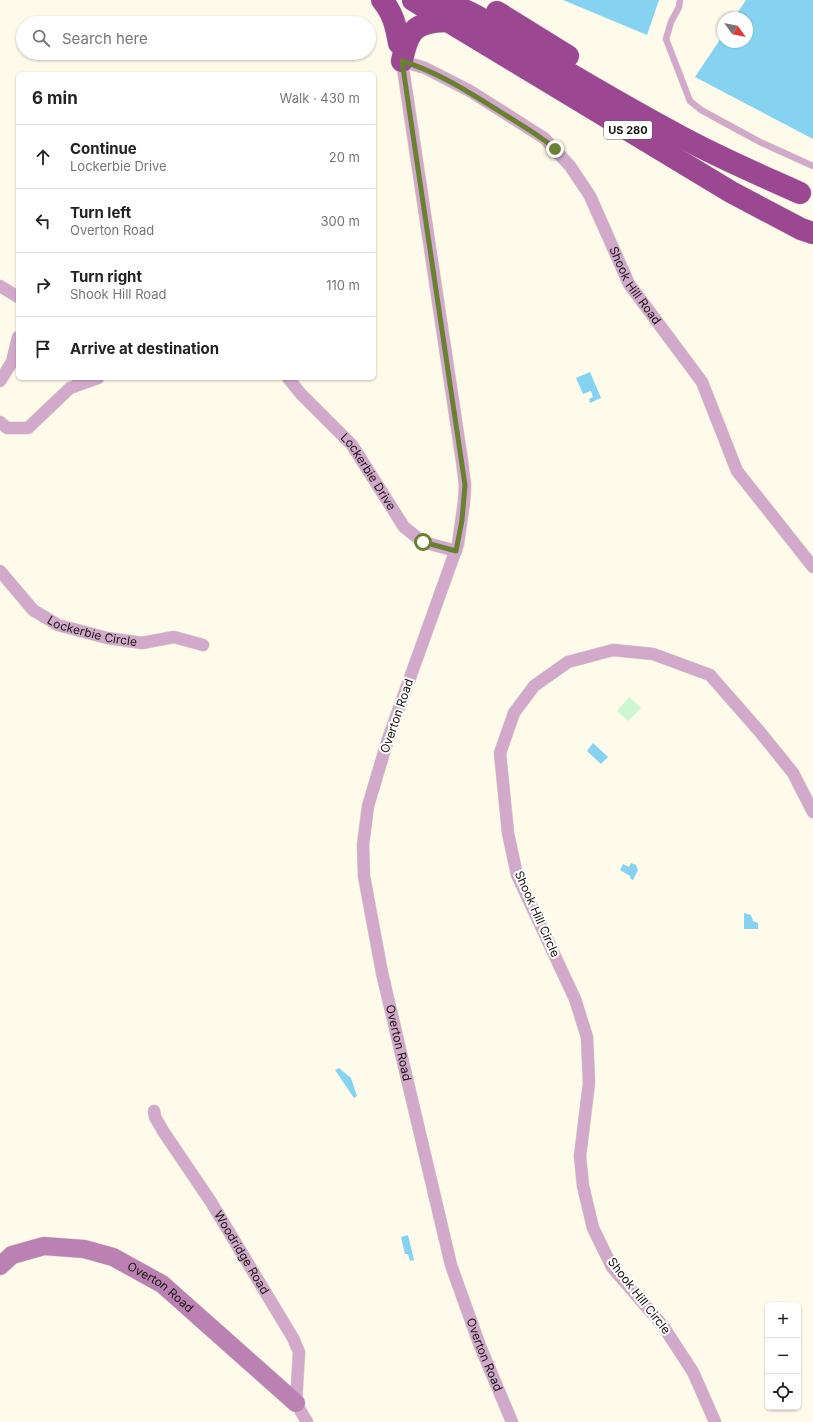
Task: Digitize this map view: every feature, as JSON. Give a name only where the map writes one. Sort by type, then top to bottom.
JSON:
[{"type":"highway","points":[[382,0],[390,10],[394,20],[401,52]]},
{"type":"highway","name":"US 280","points":[[413,0],[731,192],[801,229],[813,233]]},
{"type":"highway","points":[[453,0],[475,7]]},
{"type":"highway","points":[[401,52],[410,32],[422,24],[447,21],[441,10],[442,5],[475,7]]},
{"type":"highway","name":"US 280","points":[[475,7],[583,64],[807,195]]},
{"type":"street","name":"Overton Road","points":[[406,0],[399,20],[401,52],[465,485],[462,520],[456,551],[388,739],[368,806],[362,846],[364,876],[382,973],[451,1265],[480,1346],[512,1422]]},
{"type":"street","name":"Shook Hill Road","points":[[401,52],[425,68],[470,91],[544,138],[570,166],[590,196],[629,284],[702,382],[737,471],[813,567]]},
{"type":"street","points":[[0,286],[16,295]]},
{"type":"street","points":[[0,381],[12,362],[16,345]]},
{"type":"street","points":[[0,422],[7,428],[28,428],[70,388],[92,380]]},
{"type":"street","name":"Lockerbie Drive","points":[[290,380],[301,394],[352,445],[404,527],[423,542],[456,551]]},
{"type":"street","name":"Lockerbie Circle","points":[[0,571],[33,610],[58,625],[108,638],[142,643],[174,637],[203,645]]},
{"type":"street","name":"Shook Hill Circle","points":[[715,1422],[693,1372],[663,1326],[612,1267],[593,1228],[583,1186],[580,1156],[589,1083],[587,1037],[575,999],[517,875],[508,833],[500,753],[514,713],[534,686],[568,662],[613,650],[653,654],[710,675],[760,732],[793,773],[813,812]]},
{"type":"street","name":"Woodridge Road","points":[[154,1111],[155,1117],[163,1131],[215,1208],[293,1338],[299,1352],[296,1403]]},
{"type":"street","name":"Overton Road","points":[[0,1266],[12,1255],[44,1246],[84,1249],[113,1257],[162,1284],[296,1403],[307,1422]]},
{"type":"lane","points":[[680,0],[679,7],[671,22],[666,39],[690,101],[701,110],[760,142],[813,166]]},
{"type":"green space","points":[[629,697],[641,708],[628,721],[617,711]]},
{"type":"water","points":[[563,0],[659,0],[647,35]]},
{"type":"water","points":[[746,0],[813,0],[813,139],[695,77],[717,44],[717,48],[753,48],[753,12],[738,12]]},
{"type":"water","points":[[590,372],[601,398],[590,403],[589,399],[593,397],[591,391],[583,394],[576,378]]},
{"type":"water","points":[[593,743],[608,757],[601,764],[587,751]]},
{"type":"water","points":[[631,863],[636,865],[638,870],[633,880],[630,876],[620,870],[623,864],[629,867]]},
{"type":"water","points":[[744,913],[751,915],[753,921],[758,923],[758,929],[744,929]]},
{"type":"water","points":[[339,1068],[351,1078],[357,1096],[354,1098],[335,1070]]},
{"type":"water","points":[[408,1235],[414,1260],[410,1261],[408,1254],[405,1254],[401,1237]]},
{"type":"route","points":[[423,542],[456,551],[462,520],[465,485],[402,61],[425,68],[470,91],[506,116],[544,138],[555,149]]}]
